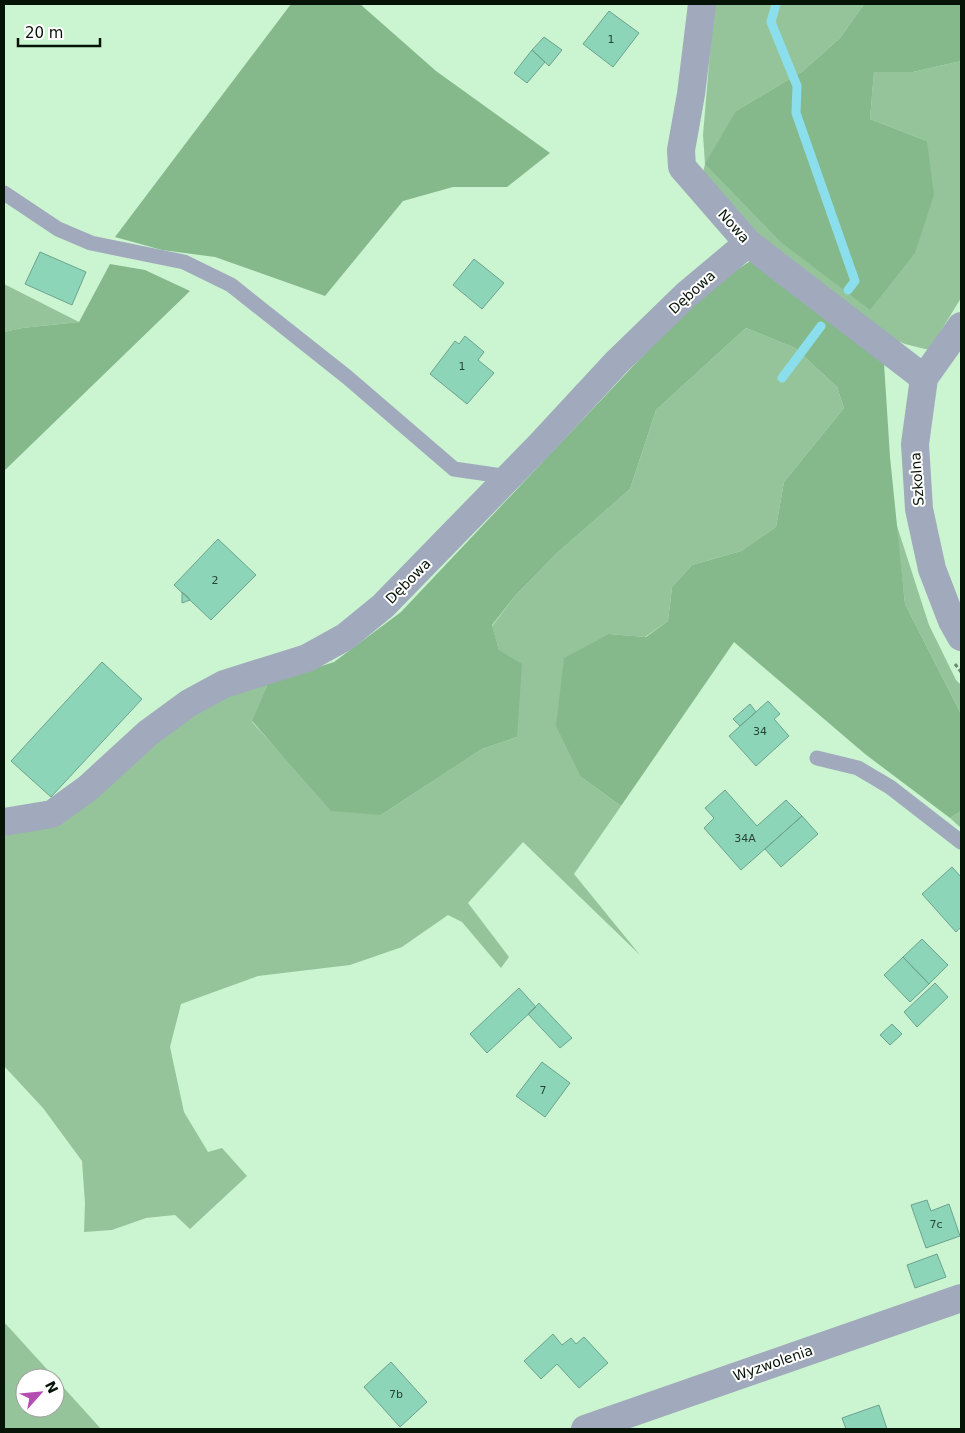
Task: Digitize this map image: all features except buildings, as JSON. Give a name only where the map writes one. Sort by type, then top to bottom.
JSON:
[{"type":"street","name":"Nowa","points":[[702,4],[691,94],[681,150],[682,167],[748,243],[924,378]]},
{"type":"street","name":"Dębowa","points":[[4,822],[52,814],[88,788],[148,733],[189,703],[224,684],[307,658],[345,637],[383,606],[509,477],[616,363],[686,295],[748,243]]},
{"type":"street","name":"Szkolna","points":[[961,326],[924,378],[915,444],[919,510],[932,569],[952,621],[961,637]]},
{"type":"street","name":"Wyzwolenia","points":[[585,1429],[961,1298]]},
{"type":"lane","points":[[4,193],[58,229],[91,243],[184,262],[231,285],[347,377],[454,469],[509,477]]},
{"type":"lane","points":[[817,758],[858,768],[890,787],[961,842]]},
{"type":"green space","points":[[291,4],[360,4],[436,71],[550,153],[507,187],[453,187],[403,201],[325,296],[215,257],[162,250],[115,237]]},
{"type":"green space","points":[[714,4],[864,4],[840,38],[803,71],[736,111],[927,141],[870,119],[874,71],[913,72],[961,61],[961,298],[929,350],[893,339],[750,231],[703,172],[705,164],[703,135]]},
{"type":"green space","points":[[864,4],[961,4],[961,61],[913,72],[874,72],[870,119],[927,141],[934,195],[915,253],[870,310],[782,243],[705,164],[736,111],[803,71],[840,38]]},
{"type":"green space","points":[[752,260],[884,363],[890,457],[905,604],[961,714],[961,811],[950,818],[865,754],[734,642],[621,806],[581,777],[556,726],[564,658],[609,634],[646,637],[668,621],[672,587],[692,565],[741,551],[776,527],[784,482],[844,408],[837,387],[795,348],[746,328],[656,410],[630,489],[556,554],[515,596],[492,625],[499,650],[522,664],[517,737],[482,749],[381,815],[331,811],[252,721],[268,683],[334,662],[401,612],[704,291]]},
{"type":"green space","points":[[110,264],[145,270],[190,291],[4,471],[4,332],[22,328],[79,322]]},
{"type":"green space","points":[[4,284],[79,322],[22,328],[4,332]]},
{"type":"green space","points":[[746,328],[795,348],[837,387],[844,408],[784,482],[776,527],[741,551],[692,565],[672,587],[668,621],[645,637],[609,634],[581,777],[621,806],[574,874],[640,955],[523,842],[468,903],[509,957],[501,968],[462,922],[448,915],[402,947],[350,965],[258,976],[181,1004],[170,1047],[184,1112],[208,1152],[222,1148],[247,1176],[190,1229],[175,1215],[146,1218],[112,1230],[84,1232],[85,1203],[82,1161],[43,1108],[4,1066],[4,836],[54,824],[157,737],[221,697],[268,683],[252,722],[292,765],[381,815],[482,749],[517,737],[499,650],[492,626],[515,596],[556,554],[630,489],[656,410]]},
{"type":"green space","points":[[896,523],[929,625],[956,680],[961,685],[961,714],[905,604]]},
{"type":"green space","points":[[961,811],[961,828],[950,818]]},
{"type":"green space","points":[[4,1322],[46,1368],[15,1368],[15,1418],[65,1418],[65,1389],[101,1429],[4,1429]]},
{"type":"waterway","points":[[776,4],[771,22],[797,86],[796,113],[855,281],[848,290]]},
{"type":"waterway","points":[[782,378],[821,326]]}]
